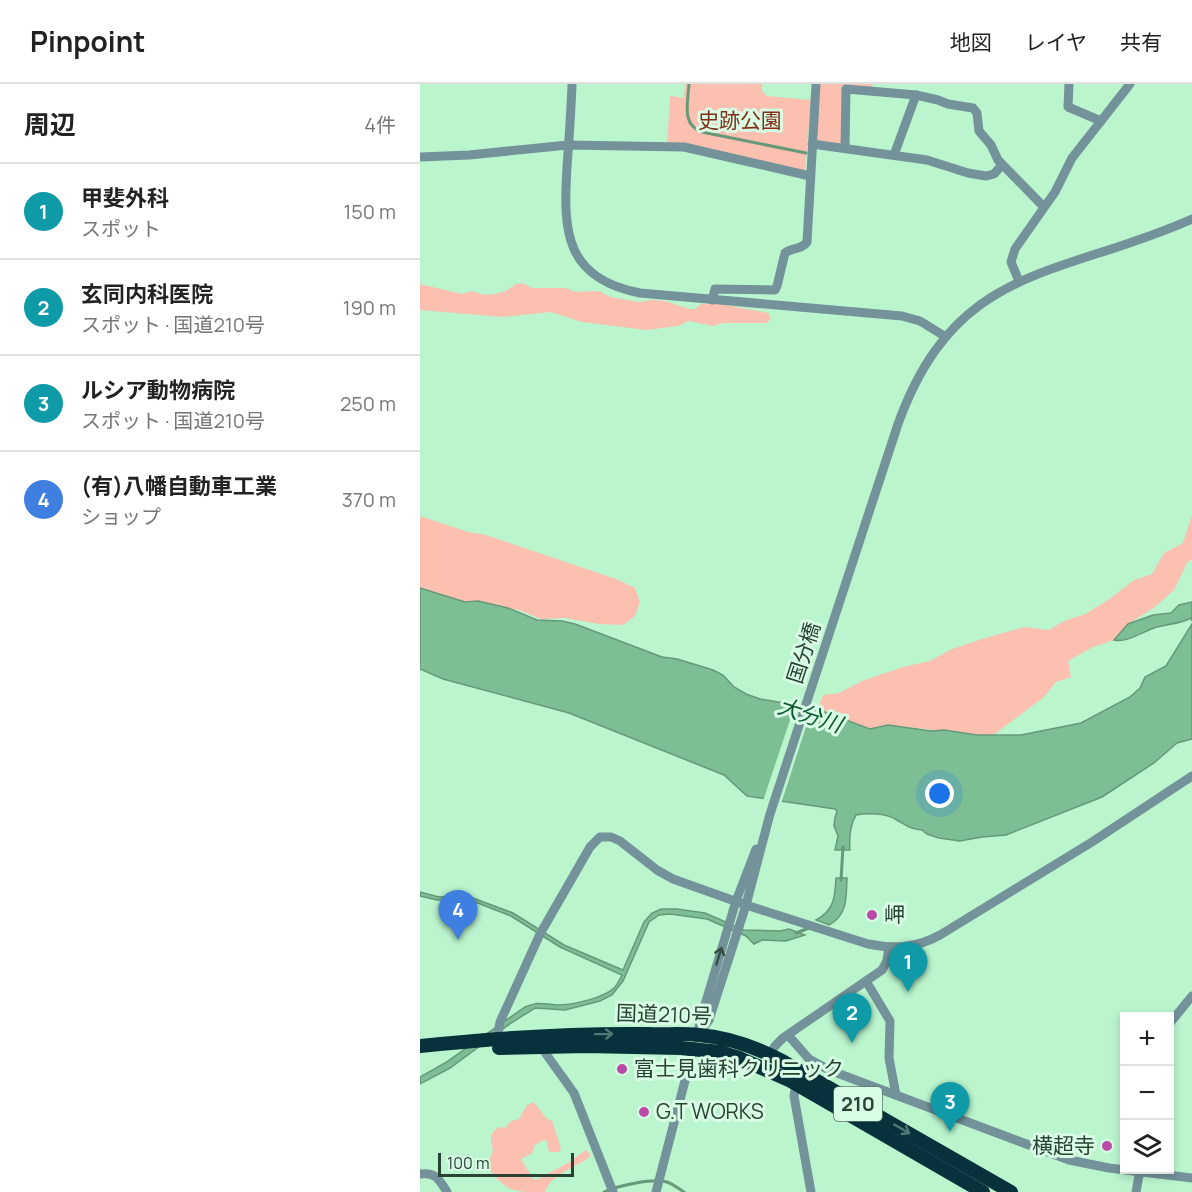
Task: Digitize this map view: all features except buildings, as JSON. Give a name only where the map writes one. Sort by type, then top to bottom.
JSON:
[{"type":"highway","name":"国道210号","points":[[420,1048],[497,1039],[583,1035],[698,1035],[745,1045],[770,1054],[1011,1192]]},
{"type":"highway","name":"国道210号","points":[[420,1048],[543,1046],[693,1049],[720,1052],[769,1070],[796,1084],[983,1192]]},
{"type":"street","points":[[572,84],[565,217],[572,243],[583,262],[598,277],[620,288],[640,293],[902,316],[920,321],[946,337]]},
{"type":"street","points":[[712,300],[715,289],[772,291],[776,289],[785,253],[790,249],[802,247],[807,242],[816,84]]},
{"type":"street","points":[[1069,84],[1068,107],[1101,121]]},
{"type":"street","points":[[1019,281],[1011,262],[1015,249],[1055,192],[1072,158],[1130,84]]},
{"type":"street","points":[[845,147],[846,89],[893,88],[975,109],[979,131],[991,145],[1002,165],[1041,204]]},
{"type":"street","points":[[894,155],[916,95]]},
{"type":"street","points":[[812,144],[933,161],[968,173],[986,176],[994,174],[1002,165]]},
{"type":"street","points":[[420,157],[469,155],[568,145],[690,148],[810,176]]},
{"type":"street","name":"国分橋","points":[[656,1192],[701,1018],[735,922],[904,409],[921,373],[946,337],[973,310],[995,294],[1019,281],[1066,262],[1192,219]]},
{"type":"street","points":[[497,1039],[500,1022],[540,934],[584,856],[598,838],[617,839],[667,876],[741,903],[868,944],[889,947],[918,945],[940,935],[1109,832],[1192,776]]},
{"type":"street","points":[[770,1054],[775,1046],[788,1035],[884,967],[889,947]]},
{"type":"street","points":[[866,981],[890,1021],[889,1055],[896,1095]]},
{"type":"street","points":[[1174,1018],[1192,996]]},
{"type":"street","points":[[788,1035],[804,1055],[818,1064],[1070,1160],[1120,1168]]},
{"type":"street","points":[[543,1046],[546,1054],[574,1093],[612,1190]]},
{"type":"street","points":[[796,1084],[794,1096],[811,1192]]},
{"type":"street","points":[[420,1174],[429,1172],[434,1174],[447,1192]]},
{"type":"street","points":[[1136,1192],[1139,1174]]},
{"type":"street","points":[[1162,1174],[1192,1178]]},
{"type":"green space","name":"史跡公園","points":[[685,84],[762,84],[762,91],[767,96],[811,100],[805,170],[802,172],[667,146],[670,96],[684,98]]},
{"type":"green space","name":"史跡公園","points":[[819,84],[872,84],[871,89],[844,88],[843,146],[815,142]]},
{"type":"green space","points":[[522,283],[532,288],[565,288],[576,292],[599,291],[610,297],[639,302],[665,301],[689,309],[695,309],[701,304],[715,303],[768,313],[771,318],[767,323],[724,323],[713,326],[689,321],[678,326],[646,330],[582,322],[551,312],[502,317],[420,310],[420,284],[462,294],[472,291],[483,295],[506,291]]},
{"type":"green space","points":[[1192,514],[1192,559],[1187,563],[1174,590],[1155,607],[1128,624],[1114,640],[1093,647],[1068,661],[1071,677],[1056,682],[1044,697],[992,736],[888,725],[870,729],[818,708],[823,695],[839,693],[862,681],[903,667],[930,661],[952,649],[1024,627],[1049,630],[1064,621],[1085,614],[1134,580],[1152,574],[1164,553],[1183,543]]},
{"type":"green space","points":[[420,516],[468,532],[486,535],[616,579],[635,588],[640,602],[635,616],[623,625],[598,624],[565,618],[541,619],[519,610],[464,603],[420,591]]},
{"type":"green space","points":[[534,1102],[547,1119],[552,1121],[561,1148],[559,1152],[549,1152],[547,1141],[544,1140],[535,1145],[532,1153],[521,1159],[533,1179],[536,1180],[568,1163],[586,1150],[591,1155],[559,1174],[548,1185],[545,1192],[510,1189],[499,1181],[487,1166],[493,1150],[491,1139],[494,1131],[500,1127],[505,1128],[511,1121],[519,1119],[527,1105]]},
{"type":"water","name":"大分川","points":[[420,588],[465,602],[478,601],[508,608],[537,620],[575,624],[662,657],[713,670],[723,675],[734,687],[760,699],[814,708],[870,729],[888,725],[977,735],[1021,735],[1081,723],[1130,697],[1140,688],[1145,677],[1166,666],[1192,624],[1192,739],[1177,743],[1154,763],[1102,797],[1006,835],[960,841],[939,838],[922,830],[911,828],[891,817],[860,814],[856,815],[852,823],[850,850],[835,850],[838,836],[834,826],[837,811],[835,809],[747,796],[724,775],[569,713],[443,679],[420,669]]},
{"type":"water","points":[[1192,602],[1192,621],[1191,618],[1154,628],[1129,639],[1114,640],[1128,624],[1153,615],[1171,613],[1179,605]]},
{"type":"water","points":[[836,878],[847,878],[846,899],[840,916],[829,925],[816,920],[830,908]]},
{"type":"water","points":[[420,892],[439,897],[465,895],[513,913],[564,945],[623,970],[644,922],[652,913],[661,909],[705,913],[744,930],[789,929],[805,935],[786,941],[762,940],[754,944],[746,936],[707,919],[670,914],[659,915],[649,922],[623,981],[612,995],[600,1001],[565,1010],[535,1008],[450,1068],[420,1084],[420,1077],[445,1063],[525,1007],[538,1003],[571,1004],[596,998],[615,987],[622,975],[560,947],[511,916],[465,898],[437,900],[420,896]]},
{"type":"pier","points":[[796,702],[813,705],[781,804],[763,801]]},
{"type":"waterway","points":[[689,84],[687,112],[695,129],[806,153]]},
{"type":"waterway","points":[[841,880],[843,847]]},
{"type":"waterway","points":[[796,933],[809,928]]},
{"type":"waterway","points":[[604,1192],[626,1185],[653,1181],[667,1182],[684,1192]]},
{"type":"place","name":"岬","points":[[872,915]]},
{"type":"place","name":"(有)八幡自動車工業","points":[[458,940]]},
{"type":"place","name":"甲斐外科","points":[[908,992]]},
{"type":"place","name":"玄同内科医院","points":[[852,1043]]},
{"type":"place","name":"富士見歯科クリニック","points":[[622,1069]]},
{"type":"place","name":"G.T WORKS","points":[[644,1112]]},
{"type":"place","name":"ルシア動物病院","points":[[950,1132]]},
{"type":"place","name":"横超寺","points":[[1107,1146]]}]
